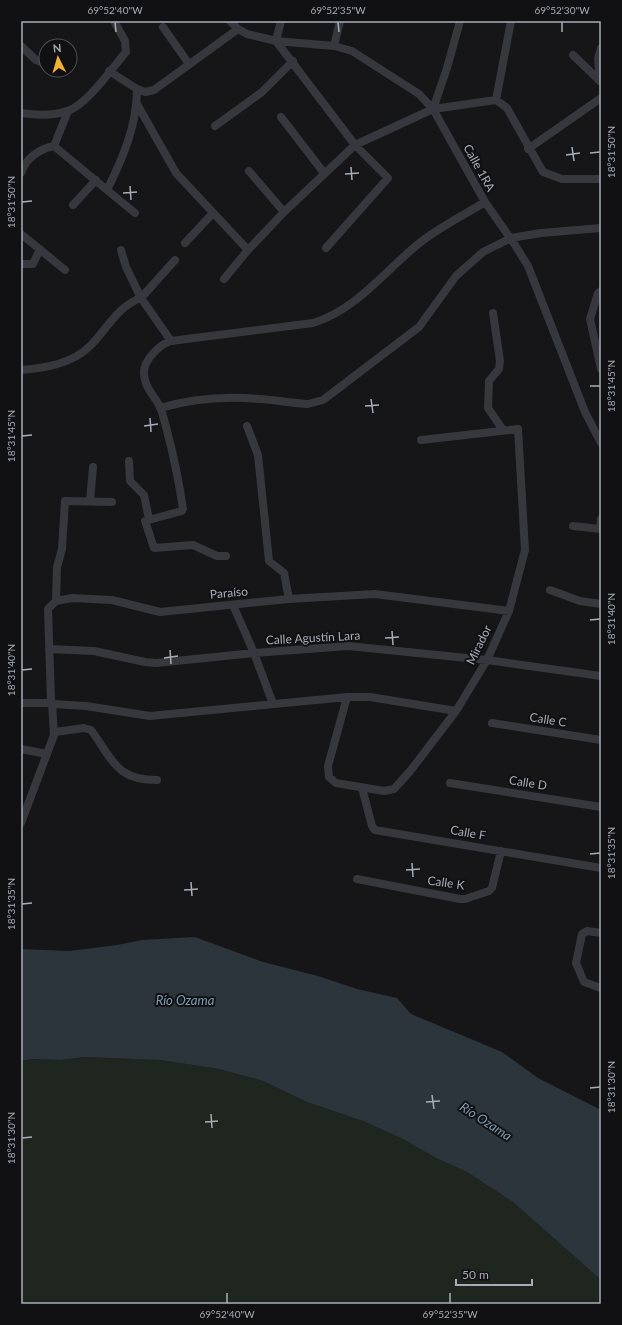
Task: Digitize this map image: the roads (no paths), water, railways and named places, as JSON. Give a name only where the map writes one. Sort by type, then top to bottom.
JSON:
[{"type":"street","points":[[21,113],[51,114],[68,111],[83,103],[126,52],[126,47],[114,21]]},
{"type":"street","name":"Calle 1RA","points":[[230,21],[238,29],[247,34],[276,41],[334,46],[352,52],[393,76],[419,94],[433,109],[485,202],[528,266],[585,412],[601,444]]},
{"type":"street","points":[[281,21],[276,41],[355,145],[388,178],[326,248]]},
{"type":"street","points":[[334,46],[340,21]]},
{"type":"street","points":[[433,109],[447,68],[460,21]]},
{"type":"street","points":[[496,100],[511,21]]},
{"type":"street","points":[[164,27],[189,64]]},
{"type":"street","points":[[109,71],[137,89],[146,92],[154,90],[238,29]]},
{"type":"street","points":[[21,46],[38,61]]},
{"type":"street","points":[[601,48],[598,59],[601,83]]},
{"type":"street","points":[[573,54],[601,83]]},
{"type":"street","points":[[215,126],[262,92],[292,61]]},
{"type":"street","points":[[108,190],[125,153],[137,104],[137,89]]},
{"type":"street","points":[[528,149],[601,98]]},
{"type":"street","points":[[224,279],[248,250],[284,212],[355,145],[433,109],[496,100],[507,108],[528,149],[540,169],[546,174],[567,179],[601,179]]},
{"type":"street","points":[[137,104],[176,173],[248,250]]},
{"type":"street","points":[[54,146],[68,111]]},
{"type":"street","points":[[280,117],[324,173]]},
{"type":"street","points":[[21,173],[31,156],[45,147],[54,146],[135,213]]},
{"type":"street","points":[[249,171],[284,212]]},
{"type":"street","points":[[73,205],[96,180]]},
{"type":"street","points":[[226,556],[217,556],[194,545],[154,548],[145,522],[182,511],[183,509],[177,467],[160,408],[147,387],[144,370],[149,360],[163,343],[171,341],[313,323],[324,320],[353,303],[422,242],[485,202]]},
{"type":"street","points":[[185,243],[213,213]]},
{"type":"street","points":[[160,408],[179,403],[231,398],[308,404],[323,400],[419,327],[456,276],[473,259],[498,243],[510,238],[541,233],[601,228]]},
{"type":"street","points":[[21,234],[65,270]]},
{"type":"street","points":[[21,264],[32,264],[35,261],[40,248]]},
{"type":"street","points":[[121,250],[126,267],[141,298],[171,341]]},
{"type":"street","points":[[21,370],[52,366],[72,359],[89,347],[121,312],[133,301],[141,298],[175,260]]},
{"type":"street","points":[[601,291],[598,294],[590,319],[601,369]]},
{"type":"street","points":[[421,440],[503,430],[488,408],[489,381],[499,369],[500,361],[492,313]]},
{"type":"street","points":[[247,426],[258,455],[269,561],[284,573],[289,599]]},
{"type":"street","name":"Mirador","points":[[346,697],[328,766],[329,777],[336,784],[384,791],[394,789],[456,711],[487,660],[509,611],[526,546],[519,429],[503,430]]},
{"type":"street","points":[[129,461],[130,481],[144,495],[149,520]]},
{"type":"street","points":[[90,501],[93,467]]},
{"type":"street","points":[[21,823],[24,808],[48,754],[55,732],[51,702],[47,614],[51,604],[56,601],[57,567],[62,549],[65,502],[112,502]]},
{"type":"street","points":[[573,526],[600,529],[601,519]]},
{"type":"street","points":[[550,590],[580,601],[601,604]]},
{"type":"street","name":"Paraíso","points":[[56,601],[72,598],[112,600],[160,612],[289,599],[382,595],[509,611]]},
{"type":"street","points":[[233,605],[254,653],[273,704]]},
{"type":"street","name":"Calle Agustín Lara","points":[[49,649],[94,651],[150,663],[348,646],[487,660],[601,676]]},
{"type":"street","points":[[21,703],[51,702],[114,710],[146,716],[346,697],[370,697],[456,711]]},
{"type":"street","name":"Calle C","points":[[492,723],[601,740]]},
{"type":"street","points":[[55,732],[84,728],[91,730],[120,771],[136,778],[157,780]]},
{"type":"street","points":[[21,749],[48,754]]},
{"type":"street","name":"Calle D","points":[[450,783],[601,807]]},
{"type":"street","name":"Calle F","points":[[362,788],[372,826],[375,830],[601,868]]},
{"type":"street","name":"Calle K","points":[[357,879],[465,899],[489,891],[492,888],[501,851]]},
{"type":"street","points":[[601,933],[587,931],[582,934],[576,960],[584,982],[601,988]]},
{"type":"water","name":"Río Ozama","points":[[195,937],[263,962],[318,976],[357,989],[397,998],[411,1014],[502,1052],[538,1078],[601,1110],[601,1280],[513,1202],[467,1172],[436,1158],[403,1139],[363,1121],[307,1102],[263,1081],[219,1069],[160,1060],[84,1057],[61,1060],[32,1059],[21,1061],[21,949],[69,951],[117,945],[142,940]]}]
